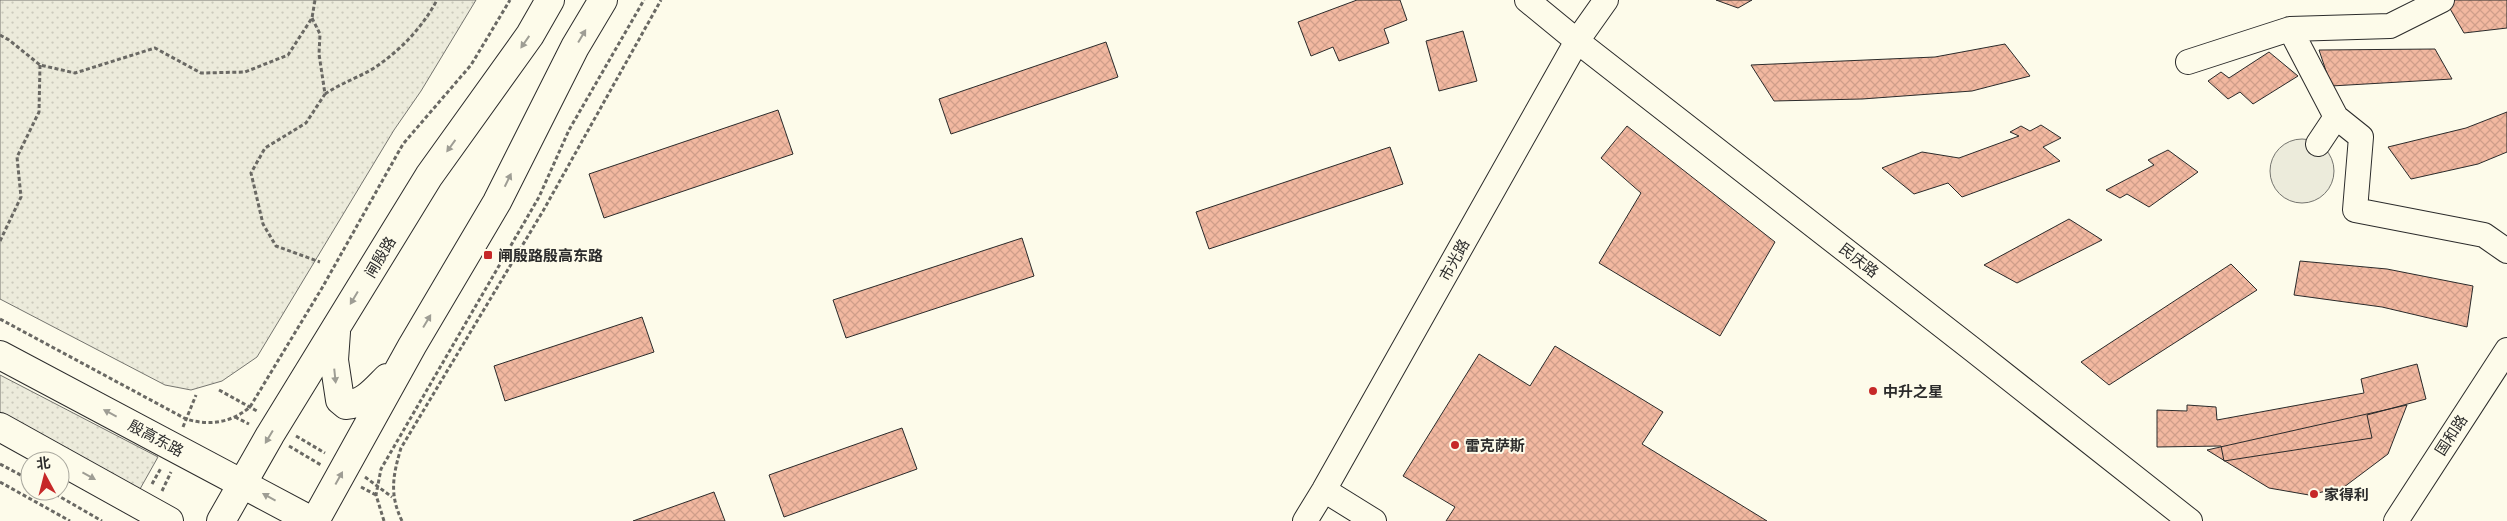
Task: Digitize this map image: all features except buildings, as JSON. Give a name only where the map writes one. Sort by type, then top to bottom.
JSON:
[{"type":"main road","name":"闸殷路","points":[[221,521],[242,482],[429,176],[530,35],[550,0]]},
{"type":"main road","points":[[316,521],[412,346],[497,202],[575,47],[603,0]]},
{"type":"main road","points":[[336,328],[334,360],[336,378],[340,400],[346,404],[354,404],[375,390],[412,346]]},
{"type":"main road","name":"殷高东路","points":[[0,355],[242,482],[312,521]]},
{"type":"main road","points":[[0,427],[169,521]]},
{"type":"street","name":"民庆路","points":[[1527,0],[2190,521]]},
{"type":"street","name":"市光路","points":[[1305,521],[1577,41],[1606,0]]},
{"type":"street","points":[[2188,62],[2290,29],[2390,26],[2442,0]]},
{"type":"street","points":[[2290,29],[2336,118],[2360,137],[2355,210],[2484,235],[2507,251]]},
{"type":"street","points":[[2318,144],[2336,118]]},
{"type":"street","name":"国和路","points":[[2396,521],[2507,350]]},
{"type":"street","points":[[1324,490],[1374,521]]},
{"type":"path","points":[[0,35],[40,65],[75,73],[155,48],[201,73],[245,72],[288,55],[312,18],[315,0]]},
{"type":"path","points":[[320,262],[276,246],[263,224],[251,173],[265,148],[306,123],[325,94],[340,84],[373,68],[404,45],[426,21],[437,0]]},
{"type":"path","points":[[0,319],[186,419],[207,423],[235,417],[250,407],[322,288],[403,144],[471,65],[510,0]]},
{"type":"path","points":[[384,521],[376,495],[381,469],[539,197],[569,130],[644,0]]},
{"type":"path","points":[[402,521],[392,497],[392,483],[401,448],[543,211],[661,0]]},
{"type":"path","points":[[312,18],[320,34],[319,54],[325,94]]},
{"type":"path","points":[[0,241],[20,197],[17,158],[39,112],[40,65]]},
{"type":"path","points":[[219,390],[250,407],[274,430],[343,471],[377,484],[392,497]]},
{"type":"path","points":[[235,417],[274,430],[343,471],[376,495]]},
{"type":"path","points":[[0,464],[20,475]]},
{"type":"path","points":[[0,482],[70,521]]},
{"type":"path","points":[[67,501],[102,521]]},
{"type":"shaded area","points":[[0,0],[476,0],[421,91],[394,130],[257,357],[222,381],[191,390],[165,385],[0,299]]},
{"type":"shaded area","points":[[2302,139],[2314,141],[2325,148],[2332,159],[2334,171],[2332,183],[2325,194],[2314,201],[2302,203],[2290,201],[2279,194],[2272,183],[2270,171],[2272,159],[2279,148],[2290,141]]},
{"type":"shaded area","points":[[0,375],[158,457],[140,489],[0,412]]},
{"type":"place","name":"闸殷路殷高东路","points":[[488,255]]},
{"type":"place","name":"中升之星","points":[[1873,391]]},
{"type":"place","name":"雷克萨斯","points":[[1455,445]]},
{"type":"place","name":"家得利","points":[[2314,494]]}]
